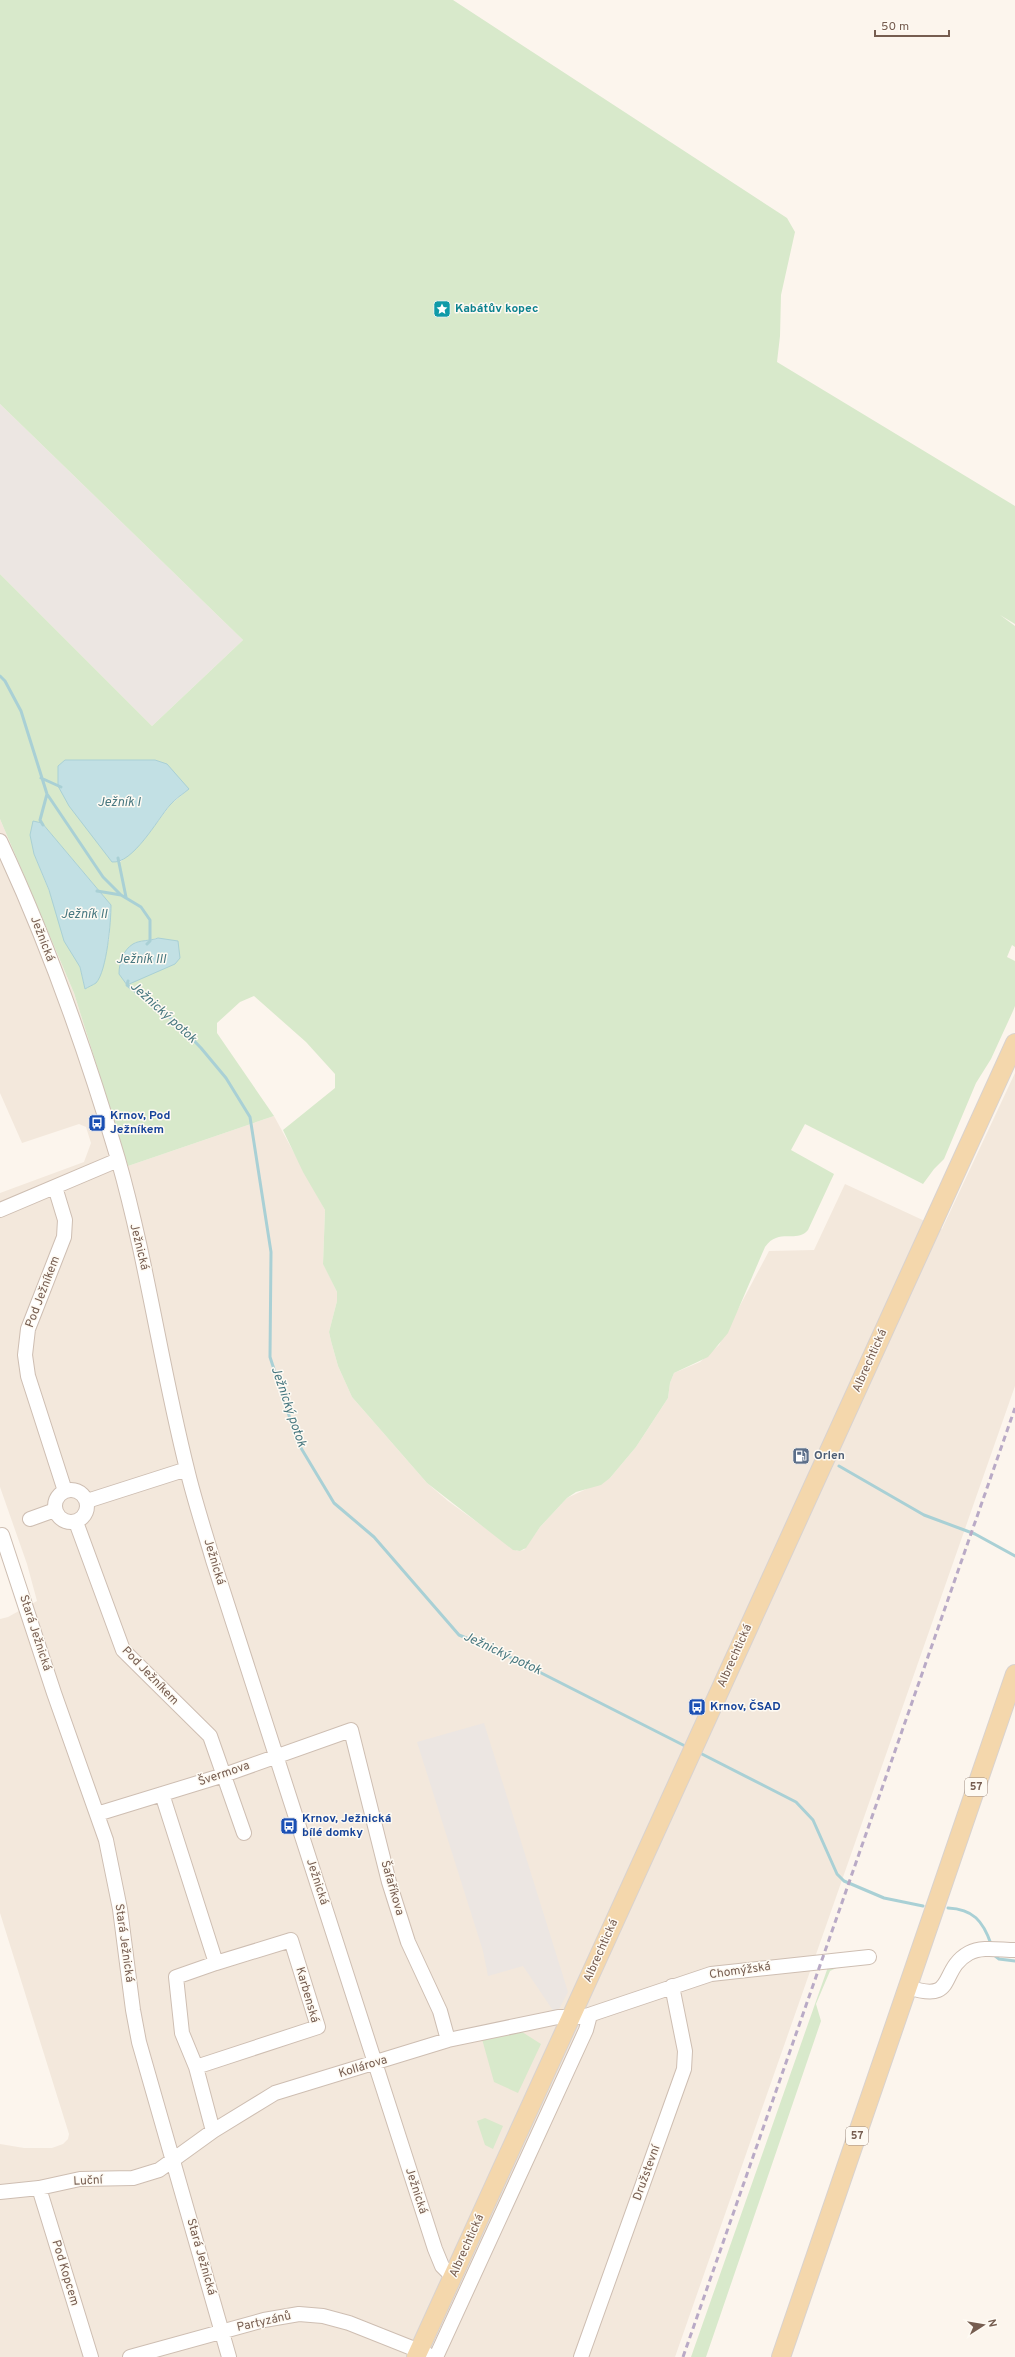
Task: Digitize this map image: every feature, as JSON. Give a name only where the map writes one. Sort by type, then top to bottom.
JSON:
[{"type":"main road","name":"Albrechtická","points":[[426,2355],[453,2277],[1015,1043]]},
{"type":"main road","name":"57","points":[[781,2357],[1015,1674]]},
{"type":"street","name":"Ježnická","points":[[0,840],[25,895],[70,1014],[118,1160],[152,1301],[187,1469],[213,1560],[438,2257],[446,2270],[453,2277]]},
{"type":"street","points":[[0,1210],[118,1160]]},
{"type":"street","name":"Pod Ježníkem","points":[[55,1187],[65,1220],[64,1237],[28,1329],[25,1355],[28,1376],[65,1490]]},
{"type":"street","points":[[86,1501],[187,1469]]},
{"type":"street","points":[[65,1490],[78,1492],[86,1501],[87,1510],[83,1517],[76,1522],[67,1522],[59,1518],[55,1510],[55,1502],[59,1495],[65,1490]]},
{"type":"street","points":[[30,1519],[55,1510]]},
{"type":"street","name":"Pod Ježníkem","points":[[76,1522],[123,1650],[210,1736],[224,1775]]},
{"type":"street","name":"Stará Ježnická","points":[[2,1535],[106,1840],[120,1909],[135,2023],[229,2357]]},
{"type":"street","name":"Švermova","points":[[97,1814],[224,1775],[351,1730]]},
{"type":"street","name":"Šafaříkova","points":[[351,1730],[389,1882],[408,1942],[440,2011],[448,2040]]},
{"type":"street","points":[[224,1775],[244,1833]]},
{"type":"street","points":[[162,1794],[216,1963]]},
{"type":"street","name":"Karbenská","points":[[196,2067],[318,2027],[291,1940],[176,1977],[182,2033],[196,2067],[214,2131]]},
{"type":"street","points":[[908,1987],[926,1993],[934,1992],[941,1988],[957,1964],[968,1954],[981,1950],[1015,1950]]},
{"type":"street","name":"Chomýžská","points":[[570,2018],[590,2015],[711,1974],[869,1957]]},
{"type":"street","name":"Družstevní","points":[[581,2357],[684,2069],[685,2052],[672,1986]]},
{"type":"street","points":[[426,2355],[586,2030],[590,2015]]},
{"type":"street","name":"Kollárova","points":[[173,2160],[214,2131],[274,2093],[448,2040],[558,2017],[570,2018]]},
{"type":"street","name":"Luční","points":[[0,2192],[39,2188],[80,2180],[133,2178],[159,2170],[173,2160]]},
{"type":"street","name":"Pod Kopcem","points":[[39,2188],[91,2357]]},
{"type":"street","name":"Partyzánů","points":[[130,2357],[276,2317],[311,2314],[349,2323],[426,2355]]},
{"type":"shaded area","points":[[0,404],[243,640],[152,726],[0,574]]},
{"type":"shaded area","points":[[0,819],[74,993],[128,1166],[274,1116],[325,1210],[323,1263],[337,1292],[337,1301],[329,1332],[338,1366],[352,1397],[427,1483],[448,1501],[517,1551],[524,1550],[540,1527],[567,1498],[610,1478],[636,1447],[668,1398],[670,1383],[674,1373],[700,1362],[719,1345],[769,1251],[814,1250],[845,1184],[942,1229],[1015,1073],[1015,1386],[675,2357],[0,2357],[0,2144],[24,2148],[52,2148],[63,2144],[68,2139],[69,2134],[0,1913],[0,1619],[8,1617],[37,1601],[27,1564],[0,1487],[0,1193],[84,1162],[91,1143],[86,1127],[79,1124],[22,1143],[0,1093]]},
{"type":"shaded area","points":[[484,1723],[568,1992],[556,2015],[523,1966],[488,1976],[483,1951],[417,1742]]},
{"type":"green space","points":[[0,0],[453,0],[787,218],[795,232],[781,295],[780,336],[777,362],[1015,506],[1015,624],[1000,615],[1015,626],[1015,947],[1012,945],[1007,957],[1015,961],[1015,1006],[991,1059],[976,1083],[944,1159],[934,1169],[923,1184],[805,1124],[791,1150],[834,1174],[808,1230],[798,1236],[776,1238],[770,1241],[765,1247],[728,1333],[708,1357],[674,1373],[670,1383],[668,1398],[636,1447],[610,1478],[601,1485],[576,1492],[567,1498],[540,1527],[526,1548],[520,1551],[513,1550],[427,1483],[352,1397],[338,1366],[329,1332],[337,1301],[337,1292],[323,1264],[325,1210],[303,1172],[283,1130],[335,1088],[335,1074],[306,1042],[254,996],[240,1002],[217,1023],[217,1033],[274,1116],[128,1166],[74,993],[0,819],[0,574],[152,726],[243,640],[0,404]],"holes":[[[155,760],[189,789],[171,804],[144,840],[119,863],[114,762]],[[42,823],[111,905],[109,941],[85,989],[80,967],[34,854]],[[158,938],[180,958],[134,943]]]},
{"type":"green space","points":[[841,1966],[830,1971],[816,2004],[821,2021],[706,2357],[691,2357],[828,1967]]},
{"type":"green space","points":[[519,2030],[541,2044],[518,2093],[494,2082],[482,2039]]},
{"type":"green space","points":[[485,2118],[503,2126],[493,2149],[485,2145],[477,2121]]},
{"type":"water","name":"Ježník I","points":[[65,760],[155,760],[167,764],[189,789],[170,805],[136,849],[120,861],[112,862],[69,806],[58,786],[58,766]]},
{"type":"water","name":"Ježník II","points":[[33,821],[42,823],[111,905],[109,934],[103,968],[96,983],[85,989],[80,967],[64,941],[49,890],[34,854],[30,835]]},
{"type":"water","name":"Ježník III","points":[[158,938],[178,941],[180,958],[175,964],[127,985],[119,974],[124,953],[136,943]]},
{"type":"waterway","name":"Ježnický potok","points":[[0,676],[5,681],[21,711],[47,794],[103,877],[121,895],[141,907],[150,920],[150,941],[147,944]]},
{"type":"waterway","points":[[41,778],[61,787]]},
{"type":"waterway","points":[[43,825],[40,820],[47,794]]},
{"type":"waterway","points":[[118,858],[126,897]]},
{"type":"waterway","points":[[97,891],[121,895]]},
{"type":"waterway","name":"Ježnický potok","points":[[128,981],[127,985],[176,1022],[201,1048],[226,1078],[250,1117],[271,1252],[270,1357],[298,1443],[334,1503],[374,1537],[459,1635],[498,1651],[687,1747]]},
{"type":"waterway","points":[[839,1466],[924,1515],[975,1534],[1015,1556]]},
{"type":"waterway","name":"Ježnický potok","points":[[698,1752],[796,1802],[813,1820],[837,1874],[844,1881],[884,1898],[923,1906]]},
{"type":"waterway","name":"Ježnický potok","points":[[948,1908],[964,1911],[976,1918],[984,1929],[991,1944]]},
{"type":"waterway","name":"Ježnický potok","points":[[994,1955],[999,1959],[1015,1961]]},
{"type":"railway","points":[[683,2357],[1015,1408]]},
{"type":"place","name":"Kabátův kopec","points":[[442,309]]},
{"type":"place","name":"Krnov, Pod Ježníkem","points":[[97,1123]]},
{"type":"place","name":"Orlen","points":[[801,1456]]},
{"type":"place","name":"Krnov, ČSAD","points":[[697,1707]]},
{"type":"place","name":"Krnov, Ježnická bílé domky","points":[[289,1826]]}]
